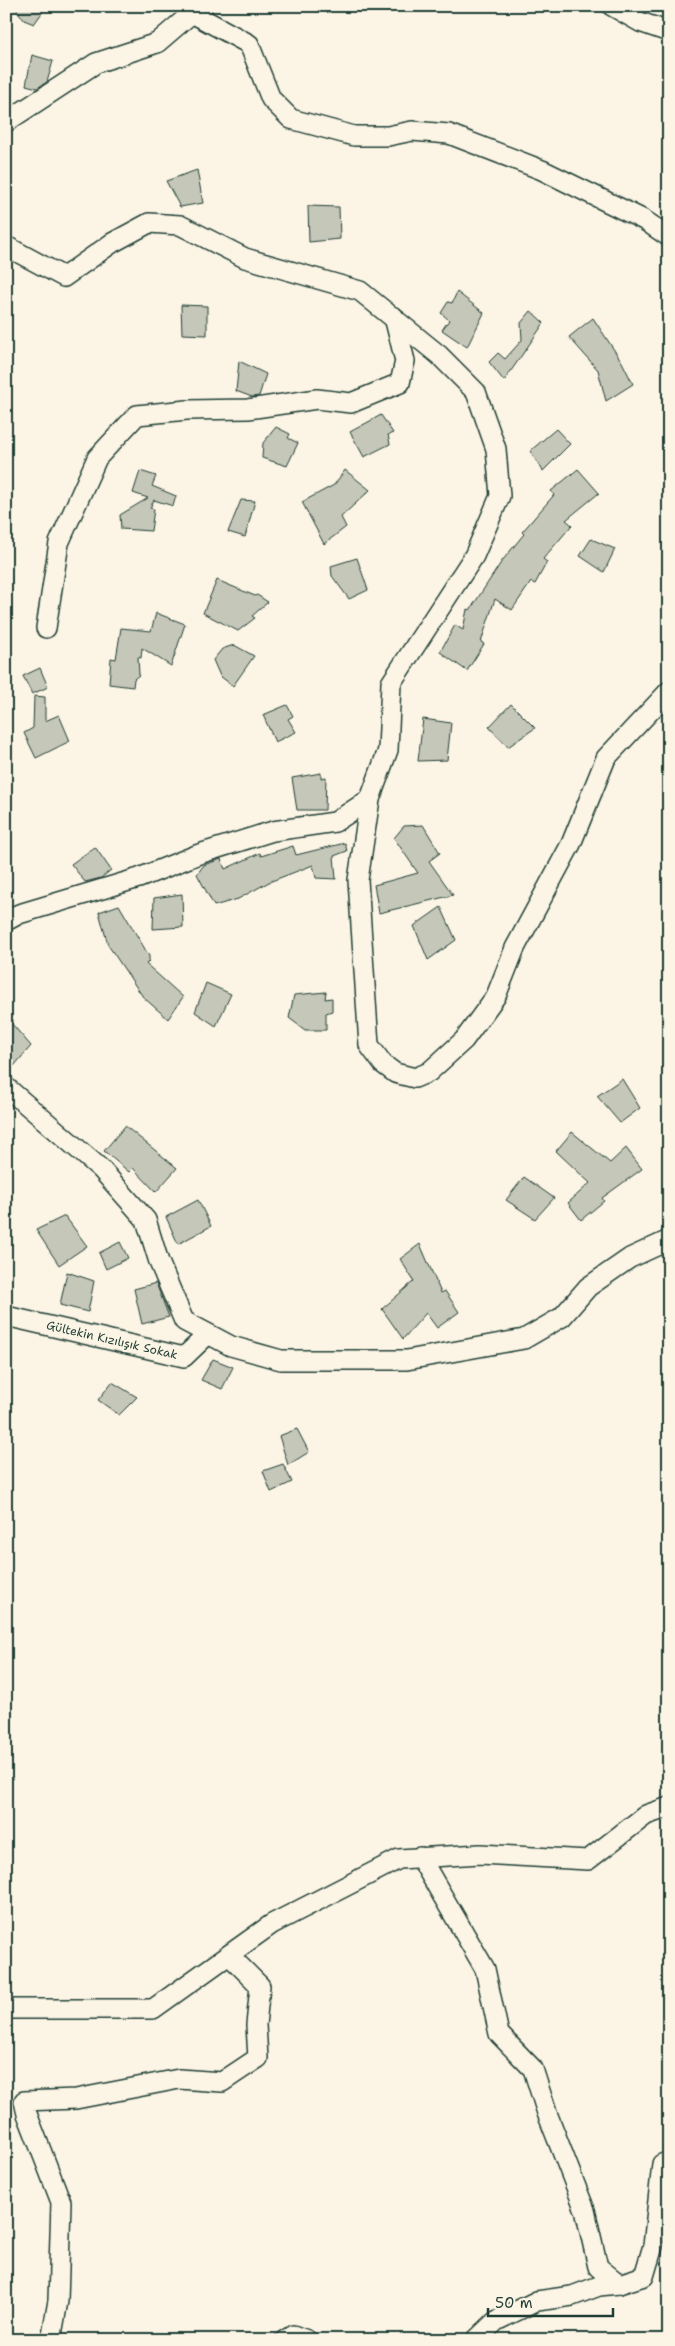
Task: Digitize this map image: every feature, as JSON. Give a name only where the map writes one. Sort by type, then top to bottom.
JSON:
[{"type":"street","points":[[612,6],[640,22],[669,32]]},
{"type":"street","points":[[6,122],[96,63],[157,43],[198,10],[250,44],[271,98],[291,119],[354,136],[388,136],[412,131],[449,134],[542,170],[644,220],[669,237]]},
{"type":"street","points":[[6,246],[64,277],[112,243],[148,223],[180,225],[245,258],[360,291],[439,354],[476,392],[496,449],[500,496],[474,556],[391,682],[388,750],[370,798],[358,880],[369,1045],[382,1064],[394,1072],[415,1078],[429,1072],[464,1040],[496,996],[515,948],[571,844],[606,758],[669,691]]},
{"type":"street","points":[[46,628],[59,543],[97,458],[137,415],[187,410],[248,409],[317,399],[351,403],[400,383],[405,361],[394,317]]},
{"type":"street","points":[[6,921],[19,914],[139,878],[199,854],[273,830],[335,822],[370,798]]},
{"type":"street","points":[[6,1087],[101,1169],[146,1220],[159,1262],[184,1321],[230,1346],[281,1360],[407,1360],[524,1339],[562,1317],[588,1287],[630,1258],[669,1240]]},
{"type":"street","name":"Gültekin Kızılışık Sokak","points":[[6,1316],[184,1358],[208,1334]]},
{"type":"street","points":[[6,2009],[153,2009],[272,1924],[399,1858],[480,1854],[588,1860],[646,1815],[669,1807]]},
{"type":"street","points":[[420,1857],[485,1969],[499,2034],[533,2069],[547,2113],[585,2210],[598,2267],[618,2284]]},
{"type":"street","points":[[51,2340],[58,2301],[61,2202],[24,2101],[76,2099],[179,2079],[222,2082],[258,2058],[256,2025],[260,1986],[229,1955]]},
{"type":"street","points":[[476,2340],[496,2321],[536,2301],[572,2296],[599,2286],[618,2284],[644,2276],[653,2246],[662,2164],[669,2162]]},
{"type":"street","points":[[285,2340],[294,2335],[307,2340]]},
{"type":"building","points":[[14,6],[36,6],[44,10],[34,24],[24,20]]},
{"type":"building","points":[[32,55],[53,61],[47,82],[37,88],[26,85]]},
{"type":"building","points":[[197,170],[203,203],[180,207],[166,181]]},
{"type":"building","points":[[308,206],[339,207],[340,239],[309,242]]},
{"type":"building","points":[[457,292],[484,313],[467,347],[442,330],[449,320],[441,313],[448,302],[452,303]]},
{"type":"building","points":[[181,305],[207,306],[207,335],[182,334]]},
{"type":"building","points":[[531,311],[544,323],[504,381],[489,362],[498,353],[505,359],[522,340],[521,323]]},
{"type":"building","points":[[593,318],[622,362],[633,384],[606,401],[598,370],[569,337]]},
{"type":"building","points":[[239,361],[266,374],[259,396],[252,397],[236,391]]},
{"type":"building","points":[[381,415],[393,433],[388,435],[390,444],[364,457],[350,432]]},
{"type":"building","points":[[276,427],[290,434],[288,438],[298,443],[287,466],[262,458],[263,443]]},
{"type":"building","points":[[556,429],[570,444],[543,471],[530,451]]},
{"type":"building","points":[[578,469],[599,493],[566,520],[572,525],[543,559],[547,562],[535,584],[531,582],[512,610],[495,599],[481,642],[484,644],[467,671],[440,652],[455,625],[463,630],[467,609],[470,610],[502,561],[524,534],[522,532],[554,495],[551,491]]},
{"type":"building","points":[[345,470],[370,490],[341,517],[346,527],[324,544],[302,502],[334,485]]},
{"type":"building","points":[[140,471],[156,476],[152,486],[176,496],[173,506],[154,500],[150,508],[154,509],[151,531],[121,529],[120,515],[148,498],[133,493]]},
{"type":"building","points":[[241,500],[255,501],[245,537],[228,532]]},
{"type":"building","points":[[591,539],[615,549],[604,572],[580,556]]},
{"type":"building","points":[[357,558],[368,590],[349,599],[332,576],[331,566]]},
{"type":"building","points":[[217,580],[255,596],[257,595],[268,602],[252,616],[255,618],[238,631],[203,613]]},
{"type":"building","points":[[156,613],[185,624],[171,666],[142,648],[141,658],[138,657],[139,675],[134,679],[133,687],[109,684],[111,658],[116,659],[121,628],[151,631]]},
{"type":"building","points":[[234,645],[254,656],[233,686],[220,676],[213,660],[222,649]]},
{"type":"building","points":[[40,668],[48,687],[32,694],[23,676]]},
{"type":"building","points":[[34,696],[45,697],[45,721],[59,715],[70,741],[36,758],[24,733],[33,728]]},
{"type":"building","points":[[511,704],[535,728],[508,747],[489,727]]},
{"type":"building","points":[[287,705],[293,716],[288,719],[296,732],[275,742],[263,715]]},
{"type":"building","points":[[423,719],[451,723],[447,760],[418,761]]},
{"type":"building","points":[[321,773],[321,778],[326,777],[325,810],[297,810],[292,778]]},
{"type":"building","points":[[423,825],[440,853],[429,861],[453,895],[379,913],[374,885],[418,873],[394,838],[404,826]]},
{"type":"building","points":[[345,843],[347,851],[334,856],[336,879],[316,878],[313,865],[269,882],[238,899],[214,906],[197,874],[204,865],[221,859],[225,869],[260,853],[261,856],[293,846],[296,855]]},
{"type":"building","points":[[95,847],[111,870],[101,878],[85,882],[71,864]]},
{"type":"building","points":[[182,894],[183,927],[153,929],[154,898]]},
{"type":"building","points":[[119,905],[149,956],[149,961],[146,964],[183,997],[168,1019],[143,997],[108,945],[99,912]]},
{"type":"building","points":[[441,907],[456,940],[428,960],[414,926]]},
{"type":"building","points":[[206,983],[231,994],[216,1026],[195,1012]]},
{"type":"building","points":[[326,992],[325,999],[332,998],[332,1011],[326,1013],[326,1030],[305,1030],[289,1018],[294,995]]},
{"type":"building","points":[[6,1017],[31,1046],[14,1066],[6,1058]]},
{"type":"building","points":[[622,1079],[640,1108],[620,1123],[597,1096]]},
{"type":"building","points":[[125,1126],[177,1168],[156,1192],[133,1168],[129,1172],[104,1151]]},
{"type":"building","points":[[572,1132],[610,1163],[626,1148],[642,1169],[602,1198],[604,1201],[581,1220],[568,1203],[590,1183],[556,1151]]},
{"type":"building","points":[[524,1177],[554,1198],[535,1219],[506,1200]]},
{"type":"building","points":[[198,1200],[211,1226],[178,1244],[166,1217]]},
{"type":"building","points":[[65,1216],[87,1246],[59,1265],[36,1230]]},
{"type":"building","points":[[120,1242],[128,1258],[106,1269],[99,1253]]},
{"type":"building","points":[[420,1244],[441,1293],[445,1291],[459,1312],[437,1328],[426,1313],[403,1339],[382,1309],[414,1281],[400,1259]]},
{"type":"building","points":[[67,1272],[94,1281],[88,1312],[60,1305]]},
{"type":"building","points":[[156,1283],[169,1317],[142,1324],[134,1289]]},
{"type":"building","points":[[213,1359],[233,1367],[222,1389],[201,1380]]},
{"type":"building","points":[[112,1382],[137,1397],[119,1415],[98,1400]]},
{"type":"building","points":[[297,1429],[309,1452],[288,1465],[279,1436]]},
{"type":"building","points":[[283,1464],[292,1482],[271,1492],[263,1471]]}]
